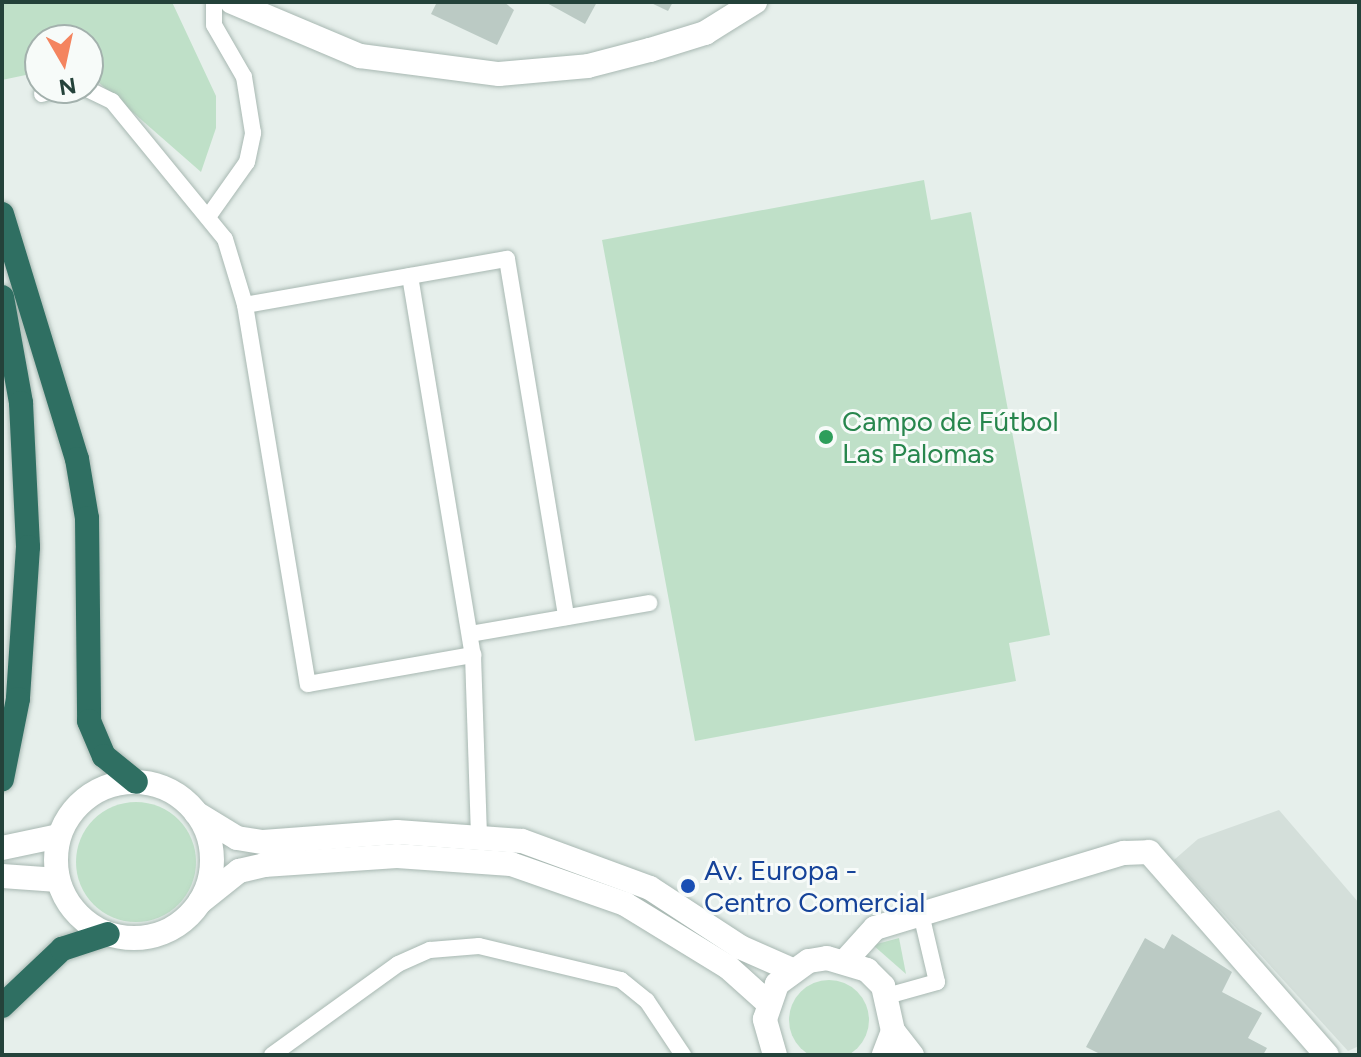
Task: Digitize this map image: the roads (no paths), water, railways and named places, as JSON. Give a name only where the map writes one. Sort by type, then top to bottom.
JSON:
[{"type":"highway","points":[[2,214],[77,459],[87,518],[89,721],[104,756],[136,782]]},
{"type":"highway","points":[[2,779],[18,699],[28,547],[21,403],[4,305]]},
{"type":"highway","points":[[2,1006],[62,949],[108,934]]},
{"type":"street","points":[[232,2],[360,56],[499,74],[588,66],[650,50],[705,33],[755,2]]},
{"type":"street","points":[[768,1003],[728,967],[625,904],[511,864],[397,856],[264,865],[239,871],[160,934],[108,934],[68,904],[58,880],[59,836],[87,798],[136,782],[159,787],[237,838],[263,842],[397,832],[479,836],[594,863],[792,970],[846,960],[867,970],[887,996],[893,1031],[912,1055]]},
{"type":"street","points":[[196,813],[212,856],[200,902]]},
{"type":"street","points":[[2,848],[59,836]]},
{"type":"street","points":[[846,960],[875,928],[1124,853],[1149,852],[1327,1055]]},
{"type":"street","points":[[2,876],[58,880]]},
{"type":"street","points":[[772,1054],[768,1003],[792,970]]},
{"type":"street","points":[[884,1055],[893,1031]]},
{"type":"lane","points":[[208,217],[247,162],[253,133],[244,77],[214,25],[214,2]]},
{"type":"lane","points":[[104,97],[112,101],[225,239],[245,305],[308,684],[473,655]]},
{"type":"lane","points":[[245,305],[507,259],[566,617]]},
{"type":"lane","points":[[410,276],[473,655],[479,836]]},
{"type":"lane","points":[[470,634],[649,603]]},
{"type":"lane","points":[[887,996],[937,982],[921,914]]},
{"type":"lane","points":[[272,1055],[398,964],[430,950],[479,946],[510,947],[621,980],[647,1001],[683,1055]]},
{"type":"place","name":"Campo de Fútbol Las Palomas","points":[[826,437]]},
{"type":"place","name":"Av. Europa - Centro Comercial","points":[[688,886]]}]
